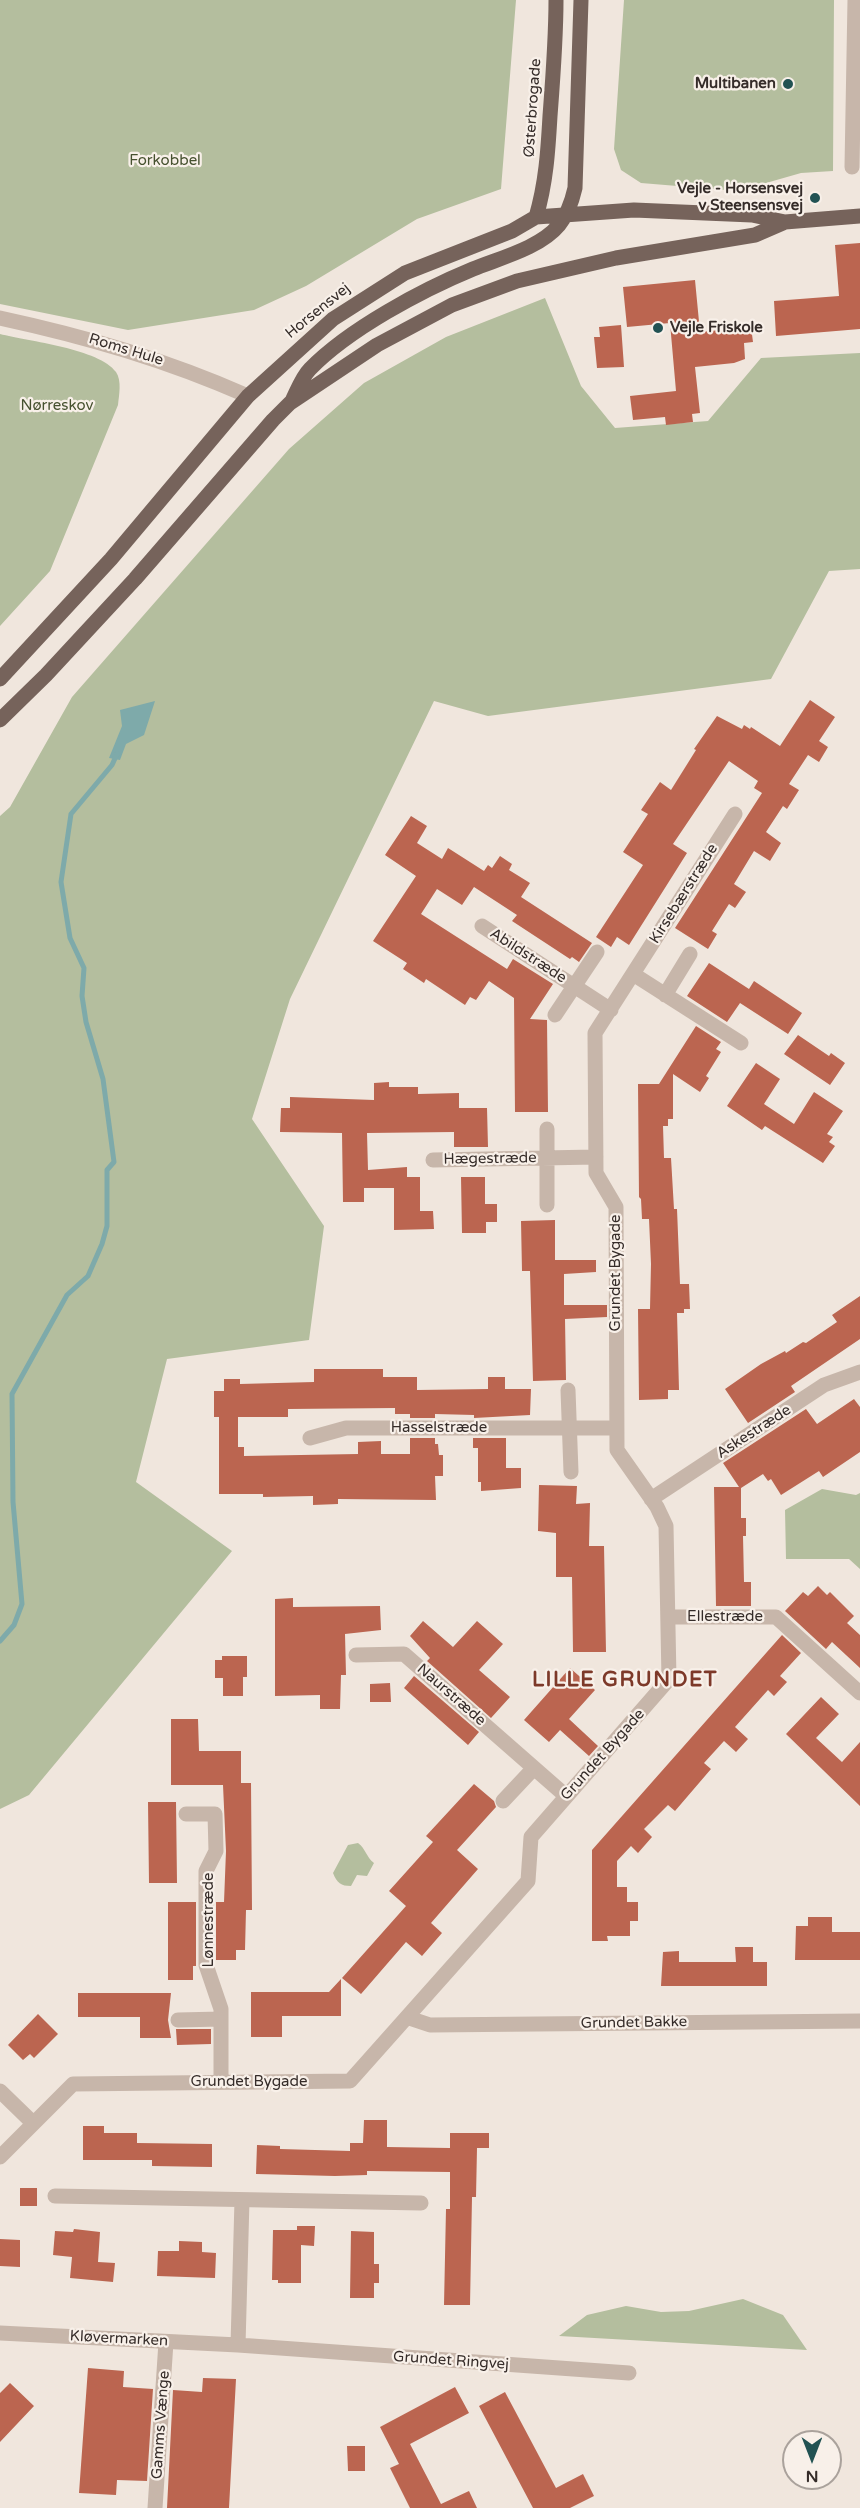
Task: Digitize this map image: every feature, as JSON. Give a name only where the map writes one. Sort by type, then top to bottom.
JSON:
[{"type":"main road","name":"Østerbrogade","points":[[536,217],[544,190],[556,39],[556,0]]},
{"type":"main road","points":[[290,404],[308,370],[354,334],[391,310],[455,276],[542,239],[558,226],[566,214],[575,188],[581,0]]},
{"type":"main road","name":"Horsensvej","points":[[0,679],[111,559],[248,396],[333,319],[370,293],[405,273],[512,231],[536,217],[634,210],[752,215],[785,222],[860,216]]},
{"type":"main road","name":"Horsensvej","points":[[0,720],[53,667],[290,404],[377,345],[452,305],[508,284],[616,258],[755,236],[785,222]]},
{"type":"street","points":[[852,167],[855,0]]},
{"type":"street","name":"Roms Hule","points":[[0,318],[71,333],[188,370],[248,396]]},
{"type":"street","name":"Kirsebærstræde","points":[[633,974],[735,814]]},
{"type":"street","name":"Abildstræde","points":[[482,926],[611,1010]]},
{"type":"street","name":"Abildstræde","points":[[555,1016],[597,952]]},
{"type":"street","points":[[665,995],[690,954]]},
{"type":"street","points":[[633,974],[741,1043]]},
{"type":"street","name":"Grundet Bygade","points":[[0,2157],[73,2084],[350,2081],[409,2018],[528,1881],[531,1837],[669,1679],[666,1526],[651,1498],[616,1450],[616,1207],[596,1173],[595,1033],[633,974]]},
{"type":"street","name":"Hægestræde","points":[[547,1129],[547,1205]]},
{"type":"street","name":"Hægestræde","points":[[433,1160],[596,1157]]},
{"type":"street","name":"Askestræde","points":[[651,1498],[824,1385],[860,1372]]},
{"type":"street","points":[[568,1390],[571,1472]]},
{"type":"street","name":"Hasselstræde","points":[[310,1437],[346,1428],[616,1428]]},
{"type":"street","name":"Ellestræde","points":[[669,1617],[776,1617],[860,1693]]},
{"type":"street","name":"Naurstræde","points":[[356,1655],[404,1654],[566,1796]]},
{"type":"street","points":[[503,1801],[534,1768]]},
{"type":"street","name":"Lønnestræde","points":[[186,1814],[215,1814],[216,1851],[206,1871],[206,1965],[221,2009],[221,2082]]},
{"type":"street","name":"Grundet Bakke","points":[[409,2018],[430,2025],[860,2021]]},
{"type":"street","points":[[178,2020],[221,2019]]},
{"type":"street","points":[[0,2091],[33,2123]]},
{"type":"street","points":[[55,2196],[421,2204]]},
{"type":"street","points":[[238,2345],[242,2200]]},
{"type":"street","name":"Kløvermarken","points":[[0,2333],[274,2348]]},
{"type":"street","name":"Gamms Vænge","points":[[155,2508],[166,2342]]},
{"type":"street","name":"Grundet Ringvej","points":[[274,2348],[629,2373]]},
{"type":"green space","name":"Forkobbel","points":[[0,0],[516,0],[501,189],[417,219],[306,286],[254,310],[128,330],[0,304]]},
{"type":"green space","points":[[624,0],[834,0],[833,171],[801,173],[738,191],[641,183],[621,170],[614,149]]},
{"type":"green space","points":[[545,298],[581,386],[615,428],[708,421],[761,358],[860,353],[860,569],[829,571],[771,679],[488,716],[434,701],[290,999],[252,1119],[324,1226],[309,1340],[167,1359],[136,1482],[232,1551],[29,1795],[0,1809],[0,816],[10,807],[72,697],[289,449],[364,383],[446,337]]},
{"type":"green space","name":"Nørreskov","points":[[0,334],[62,347],[95,357],[108,364],[116,372],[120,388],[118,405],[50,571],[0,626]]},
{"type":"green space","points":[[822,1489],[856,1495],[860,1493],[860,1569],[849,1559],[786,1559],[785,1510]]},
{"type":"green space","points":[[358,1843],[374,1863],[367,1876],[357,1875],[351,1886],[342,1885],[333,1873],[348,1845]]},
{"type":"green space","points":[[743,2299],[783,2315],[807,2350],[559,2336],[587,2315],[626,2306],[661,2312],[689,2311]]},
{"type":"water","points":[[155,701],[144,735],[126,744],[120,760],[109,758],[122,726],[120,710]]},
{"type":"building","points":[[860,243],[860,329],[776,336],[774,301],[839,296],[835,245]]},
{"type":"building","points":[[695,280],[700,332],[751,327],[753,342],[744,343],[745,359],[734,363],[695,367],[700,413],[692,414],[693,422],[666,425],[665,417],[633,420],[630,396],[676,391],[670,323],[627,327],[623,287]]},
{"type":"building","points":[[621,325],[624,367],[597,368],[594,337],[600,337],[599,327]]},
{"type":"building","points":[[810,700],[835,717],[819,741],[828,747],[819,762],[808,755],[789,784],[799,790],[787,809],[783,806],[766,832],[781,843],[770,861],[754,851],[734,884],[746,892],[735,908],[729,904],[712,931],[717,934],[708,949],[675,928],[762,793],[754,788],[758,781],[729,761],[673,844],[687,853],[629,945],[617,937],[611,947],[596,937],[643,865],[623,852],[648,814],[641,810],[660,782],[671,790],[696,750],[694,749],[717,716],[742,729],[744,725],[750,729],[751,727],[780,746]]},
{"type":"building","points":[[411,816],[427,826],[417,843],[442,859],[448,848],[484,871],[488,865],[492,868],[500,856],[512,864],[509,870],[530,883],[521,897],[592,943],[579,962],[572,957],[570,959],[512,921],[517,915],[474,887],[462,905],[437,889],[421,914],[507,969],[513,959],[553,984],[530,1019],[547,1020],[548,1112],[515,1112],[514,998],[489,981],[476,1000],[470,997],[465,1005],[426,979],[424,983],[403,969],[407,963],[373,941],[416,876],[385,855]]},
{"type":"building","points":[[709,963],[749,989],[754,981],[802,1013],[788,1034],[740,1003],[727,1022],[687,996]]},
{"type":"building","points":[[696,1026],[721,1042],[716,1049],[721,1052],[706,1076],[709,1078],[700,1092],[673,1074],[673,1119],[668,1119],[668,1126],[663,1126],[664,1158],[671,1158],[674,1209],[677,1209],[680,1284],[689,1284],[690,1309],[684,1309],[684,1313],[677,1313],[679,1390],[668,1390],[668,1399],[639,1400],[638,1309],[650,1309],[651,1264],[649,1219],[642,1219],[639,1197],[638,1084],[659,1084]]},
{"type":"building","points":[[798,1035],[829,1056],[831,1053],[845,1063],[830,1085],[784,1054]]},
{"type":"building","points":[[756,1063],[780,1079],[764,1104],[794,1124],[814,1092],[843,1111],[827,1134],[833,1137],[829,1142],[835,1146],[823,1163],[765,1126],[762,1130],[727,1106]]},
{"type":"building","points":[[389,1082],[389,1087],[418,1087],[418,1094],[459,1093],[459,1108],[487,1108],[488,1147],[454,1147],[454,1132],[367,1133],[368,1170],[407,1167],[407,1177],[420,1177],[420,1211],[433,1211],[434,1229],[394,1230],[394,1188],[364,1188],[364,1202],[343,1202],[342,1133],[280,1132],[281,1108],[290,1108],[290,1097],[374,1100],[374,1083]]},
{"type":"building","points":[[461,1177],[485,1177],[485,1204],[497,1204],[497,1222],[486,1222],[486,1233],[462,1233]]},
{"type":"building","points":[[555,1220],[555,1260],[596,1260],[596,1272],[564,1274],[564,1305],[607,1305],[607,1317],[565,1319],[566,1380],[533,1381],[530,1271],[522,1271],[521,1221]]},
{"type":"building","points":[[860,1296],[860,1339],[791,1386],[795,1392],[748,1423],[725,1389],[761,1364],[785,1351],[786,1353],[803,1342],[806,1343],[837,1322],[832,1315]]},
{"type":"building","points":[[314,1369],[383,1369],[383,1377],[417,1377],[417,1390],[488,1389],[488,1377],[505,1377],[505,1389],[531,1389],[530,1415],[474,1418],[474,1415],[435,1414],[435,1418],[410,1418],[410,1414],[395,1414],[395,1408],[288,1409],[288,1417],[238,1417],[238,1447],[244,1447],[244,1456],[358,1454],[358,1442],[381,1441],[381,1454],[410,1454],[410,1438],[435,1438],[439,1455],[443,1455],[443,1476],[435,1476],[436,1500],[338,1499],[338,1504],[313,1505],[313,1496],[263,1497],[263,1494],[219,1494],[219,1417],[214,1417],[214,1391],[224,1391],[224,1379],[240,1379],[240,1384],[314,1382]]},
{"type":"building","points":[[854,1399],[860,1407],[860,1452],[823,1477],[819,1471],[781,1495],[771,1479],[768,1481],[763,1474],[741,1488],[741,1518],[746,1518],[746,1536],[743,1536],[744,1582],[751,1582],[751,1606],[716,1606],[714,1487],[739,1487],[723,1463],[806,1409],[817,1424]]},
{"type":"building","points":[[473,1438],[506,1438],[506,1468],[521,1468],[521,1488],[481,1491],[481,1482],[478,1482],[478,1448],[473,1448]]},
{"type":"building","points":[[539,1485],[577,1486],[576,1504],[590,1503],[589,1546],[604,1546],[606,1652],[573,1652],[572,1577],[556,1577],[556,1533],[538,1531]]},
{"type":"building","points":[[818,1586],[827,1595],[830,1592],[854,1616],[847,1623],[860,1635],[860,1668],[832,1642],[826,1649],[785,1611],[803,1592],[808,1596]]},
{"type":"building","points":[[293,1598],[293,1607],[380,1606],[381,1630],[345,1634],[346,1675],[341,1675],[340,1709],[320,1709],[320,1695],[275,1696],[275,1599]]},
{"type":"building","points":[[423,1621],[453,1647],[477,1621],[503,1644],[479,1670],[510,1697],[491,1718],[427,1661],[430,1658],[410,1636]]},
{"type":"building","points":[[782,1635],[801,1653],[780,1676],[787,1682],[774,1696],[768,1690],[735,1727],[748,1739],[736,1752],[724,1741],[704,1763],[711,1769],[675,1811],[668,1805],[644,1829],[652,1837],[638,1853],[631,1846],[617,1861],[617,1887],[627,1887],[627,1902],[638,1902],[638,1921],[630,1921],[630,1936],[607,1936],[608,1941],[592,1941],[592,1850]]},
{"type":"building","points":[[222,1656],[247,1656],[247,1677],[243,1677],[243,1696],[223,1696],[223,1678],[215,1678],[215,1660],[222,1660]]},
{"type":"building","points":[[570,1668],[595,1690],[569,1719],[598,1746],[589,1756],[560,1730],[549,1742],[524,1720]]},
{"type":"building","points":[[414,1676],[479,1732],[468,1745],[404,1688]]},
{"type":"building","points":[[390,1683],[391,1702],[370,1702],[370,1684]]},
{"type":"building","points":[[821,1697],[839,1714],[816,1738],[842,1762],[860,1742],[860,1806],[786,1734]]},
{"type":"building","points":[[171,1719],[198,1719],[199,1751],[241,1751],[241,1783],[251,1783],[252,1910],[246,1910],[245,1950],[236,1950],[236,1960],[216,1960],[216,1902],[224,1902],[226,1851],[223,1785],[171,1785]]},
{"type":"building","points":[[474,1784],[494,1801],[496,1807],[457,1850],[478,1869],[431,1923],[442,1933],[422,1956],[406,1942],[361,1994],[342,1978],[406,1906],[389,1891],[433,1842],[426,1836]]},
{"type":"building","points":[[148,1802],[176,1802],[177,1883],[149,1883]]},
{"type":"building","points":[[168,1902],[196,1902],[196,1966],[193,1966],[193,1980],[168,1980]]},
{"type":"building","points":[[808,1917],[832,1917],[832,1932],[860,1932],[860,1960],[795,1960],[796,1926],[808,1926]]},
{"type":"building","points":[[735,1947],[753,1947],[753,1962],[767,1962],[767,1986],[661,1986],[663,1952],[679,1951],[679,1962],[736,1962]]},
{"type":"building","points":[[341,1979],[341,2016],[282,2016],[282,2037],[251,2037],[251,1992],[329,1992]]},
{"type":"building","points":[[78,1993],[171,1993],[168,2020],[171,2038],[140,2038],[140,2017],[78,2017]]},
{"type":"building","points":[[38,2014],[58,2034],[34,2058],[30,2054],[23,2060],[8,2045]]},
{"type":"building","points":[[176,2029],[211,2029],[211,2044],[177,2045]]},
{"type":"building","points":[[364,2120],[387,2120],[387,2147],[450,2148],[450,2133],[489,2133],[489,2148],[477,2148],[476,2197],[472,2197],[470,2305],[444,2305],[446,2209],[450,2209],[450,2172],[367,2171],[367,2175],[335,2176],[256,2174],[257,2145],[280,2146],[280,2149],[350,2151],[350,2143],[363,2143]]},
{"type":"building","points":[[83,2126],[104,2126],[104,2133],[137,2133],[137,2143],[212,2144],[212,2167],[152,2166],[152,2160],[83,2160]]},
{"type":"building","points":[[20,2188],[37,2188],[37,2206],[20,2206]]},
{"type":"building","points":[[297,2226],[315,2226],[314,2246],[301,2245],[301,2283],[278,2283],[278,2280],[272,2280],[273,2230],[297,2230]]},
{"type":"building","points":[[74,2229],[100,2232],[98,2262],[115,2263],[113,2282],[70,2278],[72,2257],[53,2255],[55,2231],[73,2232]]},
{"type":"building","points":[[351,2231],[374,2232],[374,2264],[379,2264],[379,2283],[374,2283],[374,2298],[350,2298]]},
{"type":"building","points":[[0,2239],[20,2240],[20,2267],[0,2266]]},
{"type":"building","points":[[179,2241],[202,2242],[202,2252],[216,2253],[215,2278],[157,2276],[158,2251],[179,2251]]},
{"type":"building","points":[[88,2368],[124,2371],[123,2387],[153,2389],[147,2481],[117,2480],[116,2495],[79,2493]]},
{"type":"building","points":[[203,2378],[236,2379],[229,2508],[167,2508],[173,2390],[202,2392]]},
{"type":"building","points":[[10,2383],[34,2406],[0,2442],[0,2393]]},
{"type":"building","points":[[455,2387],[469,2413],[410,2444],[441,2504],[469,2491],[477,2508],[410,2508],[390,2468],[399,2464],[380,2427]]},
{"type":"building","points":[[505,2392],[556,2488],[583,2474],[594,2496],[570,2508],[533,2508],[479,2406]]},
{"type":"building","points":[[347,2446],[365,2446],[365,2471],[348,2471]]},
{"type":"waterway","points":[[0,1641],[14,1625],[22,1604],[13,1502],[12,1394],[67,1295],[88,1276],[107,1226],[107,1170],[114,1162],[103,1079],[86,1022],[82,996],[84,968],[70,938],[61,882],[71,814],[112,765],[117,754]]},
{"type":"place","name":"Multibanen","points":[[788,84]]},
{"type":"place","name":"Vejle - Horsensvej v Steensensvej","points":[[815,198]]},
{"type":"place","name":"Vejle Friskole","points":[[658,328]]},
{"type":"district","name":"LILLE GRUNDET","points":[[625,1680]]}]
